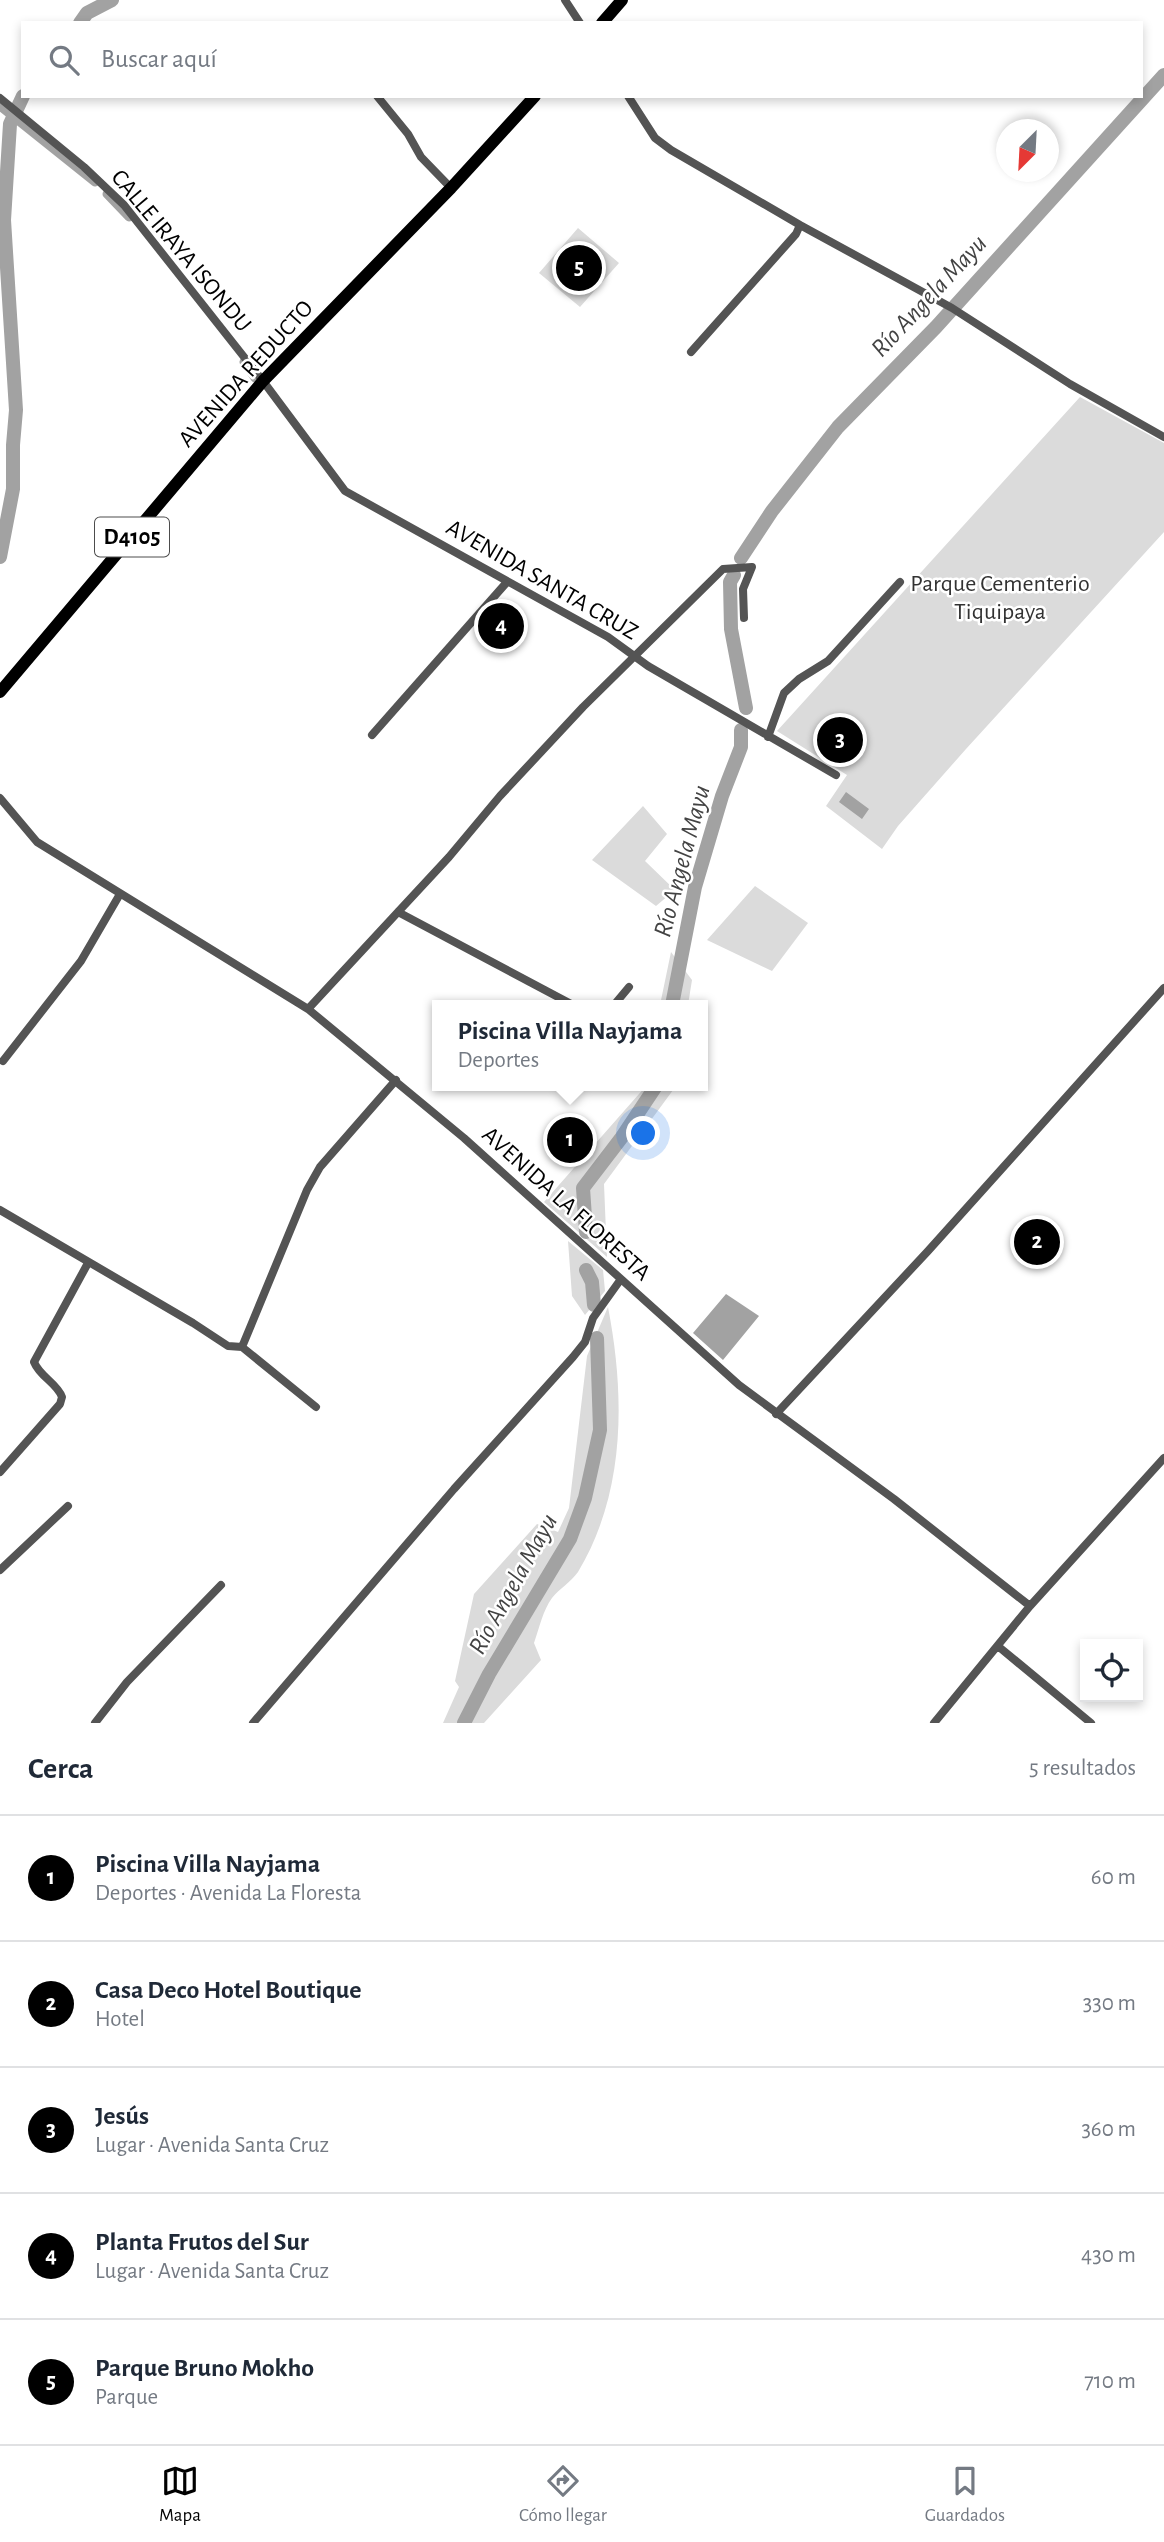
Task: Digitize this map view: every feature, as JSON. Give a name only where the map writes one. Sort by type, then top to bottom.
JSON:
[{"type":"main road","points":[[604,21],[622,0]]},
{"type":"main road","name":"AVENIDA REDUCTO","points":[[0,692],[263,381],[452,188],[533,98]]},
{"type":"street","points":[[565,0],[579,21]]},
{"type":"street","name":"CALLE IRAYA ISONDU","points":[[0,98],[85,167],[124,205],[263,381]]},
{"type":"street","points":[[379,98],[408,134],[421,157],[452,188]]},
{"type":"street","points":[[629,98],[655,138],[671,150],[800,225],[952,308],[1070,384],[1164,437]]},
{"type":"street","points":[[691,352],[796,234],[800,225]]},
{"type":"street","name":"AVENIDA SANTA CRUZ","points":[[263,381],[345,491],[608,637],[648,666],[836,775]]},
{"type":"street","points":[[308,1009],[500,796],[635,655],[723,569],[752,567],[743,589],[744,618]]},
{"type":"street","points":[[372,736],[507,582]]},
{"type":"street","points":[[768,737],[784,692],[828,661],[900,582]]},
{"type":"street","name":"AVENIDA LA FLORESTA","points":[[0,798],[37,842],[308,1009],[396,1080],[739,1385],[894,1499],[1030,1606]]},
{"type":"street","points":[[3,1061],[81,961],[120,894]]},
{"type":"street","points":[[398,912],[564,1000]]},
{"type":"street","points":[[618,1000],[629,987]]},
{"type":"street","points":[[776,1414],[928,1251],[1164,988]]},
{"type":"street","points":[[242,1347],[307,1190],[320,1167],[396,1080]]},
{"type":"street","points":[[0,1210],[228,1346],[242,1347],[316,1407]]},
{"type":"street","points":[[0,1472],[60,1404],[60,1391],[37,1369],[34,1362],[88,1263]]},
{"type":"street","points":[[253,1723],[454,1489],[573,1357],[584,1342],[593,1318],[621,1279]]},
{"type":"street","points":[[934,1723],[1030,1606],[1164,1458]]},
{"type":"street","points":[[0,1570],[68,1506]]},
{"type":"street","points":[[95,1723],[127,1682],[221,1585]]},
{"type":"street","points":[[999,1647],[1091,1723]]},
{"type":"green space","points":[[578,228],[619,263],[580,307],[539,273]]},
{"type":"green space","name":"Parque Cementerio Tiquipaya","points":[[1080,397],[1164,443],[1164,532],[966,749],[898,826],[882,849],[826,806],[847,775],[777,731]]},
{"type":"green space","points":[[643,806],[667,834],[645,861],[675,890],[656,906],[592,860]]},
{"type":"green space","points":[[755,886],[808,923],[772,971],[707,940]]},
{"type":"green space","points":[[671,952],[692,980],[689,1000],[661,1000]]},
{"type":"green space","points":[[642,1091],[672,1091],[604,1184],[607,1257],[544,1202]]},
{"type":"green space","points":[[568,1241],[603,1270],[605,1291],[585,1315],[572,1296]]},
{"type":"green space","points":[[608,1307],[617,1374],[617,1442],[613,1476],[594,1541],[578,1572],[546,1608],[534,1643],[541,1660],[484,1723],[443,1723],[459,1687],[455,1681],[474,1594],[537,1524],[558,1532],[569,1508],[587,1356]]},
{"type":"shaded area","points":[[846,792],[869,809],[862,819],[839,802]]},
{"type":"shaded area","points":[[726,1294],[759,1316],[723,1360],[693,1333]]},
{"type":"waterway","points":[[81,21],[87,13],[112,0]]},
{"type":"waterway","name":"Río Angela Mayu","points":[[741,558],[772,511],[838,427],[936,327],[1164,75]]},
{"type":"waterway","points":[[0,557],[13,489],[16,410],[4,220],[10,124],[22,98]]},
{"type":"waterway","points":[[0,106],[95,182]]},
{"type":"waterway","points":[[107,194],[129,217]]},
{"type":"waterway","points":[[244,362],[255,378]]},
{"type":"waterway","name":"Río Angela Mayu","points":[[734,575],[730,582],[731,629],[746,708]]},
{"type":"waterway","name":"Río Angela Mayu","points":[[673,1000],[695,887],[722,796],[741,747],[741,730]]},
{"type":"waterway","name":"Río Angela Mayu","points":[[586,1232],[583,1188],[653,1091]]},
{"type":"waterway","name":"Río Angela Mayu","points":[[586,1270],[592,1282],[594,1305]]},
{"type":"waterway","name":"Río Angela Mayu","points":[[464,1723],[489,1674],[570,1539],[585,1498],[600,1430],[597,1338]]},
{"type":"place","name":"Parque Bruno Mokho","points":[[579,268]]},
{"type":"place","name":"Planta Frutos del Sur","points":[[501,626]]},
{"type":"place","name":"Jesús","points":[[840,740]]},
{"type":"place","name":"Piscina Villa Nayjama","points":[[570,1140]]},
{"type":"place","name":"Casa Deco Hotel Boutique","points":[[1037,1242]]}]
